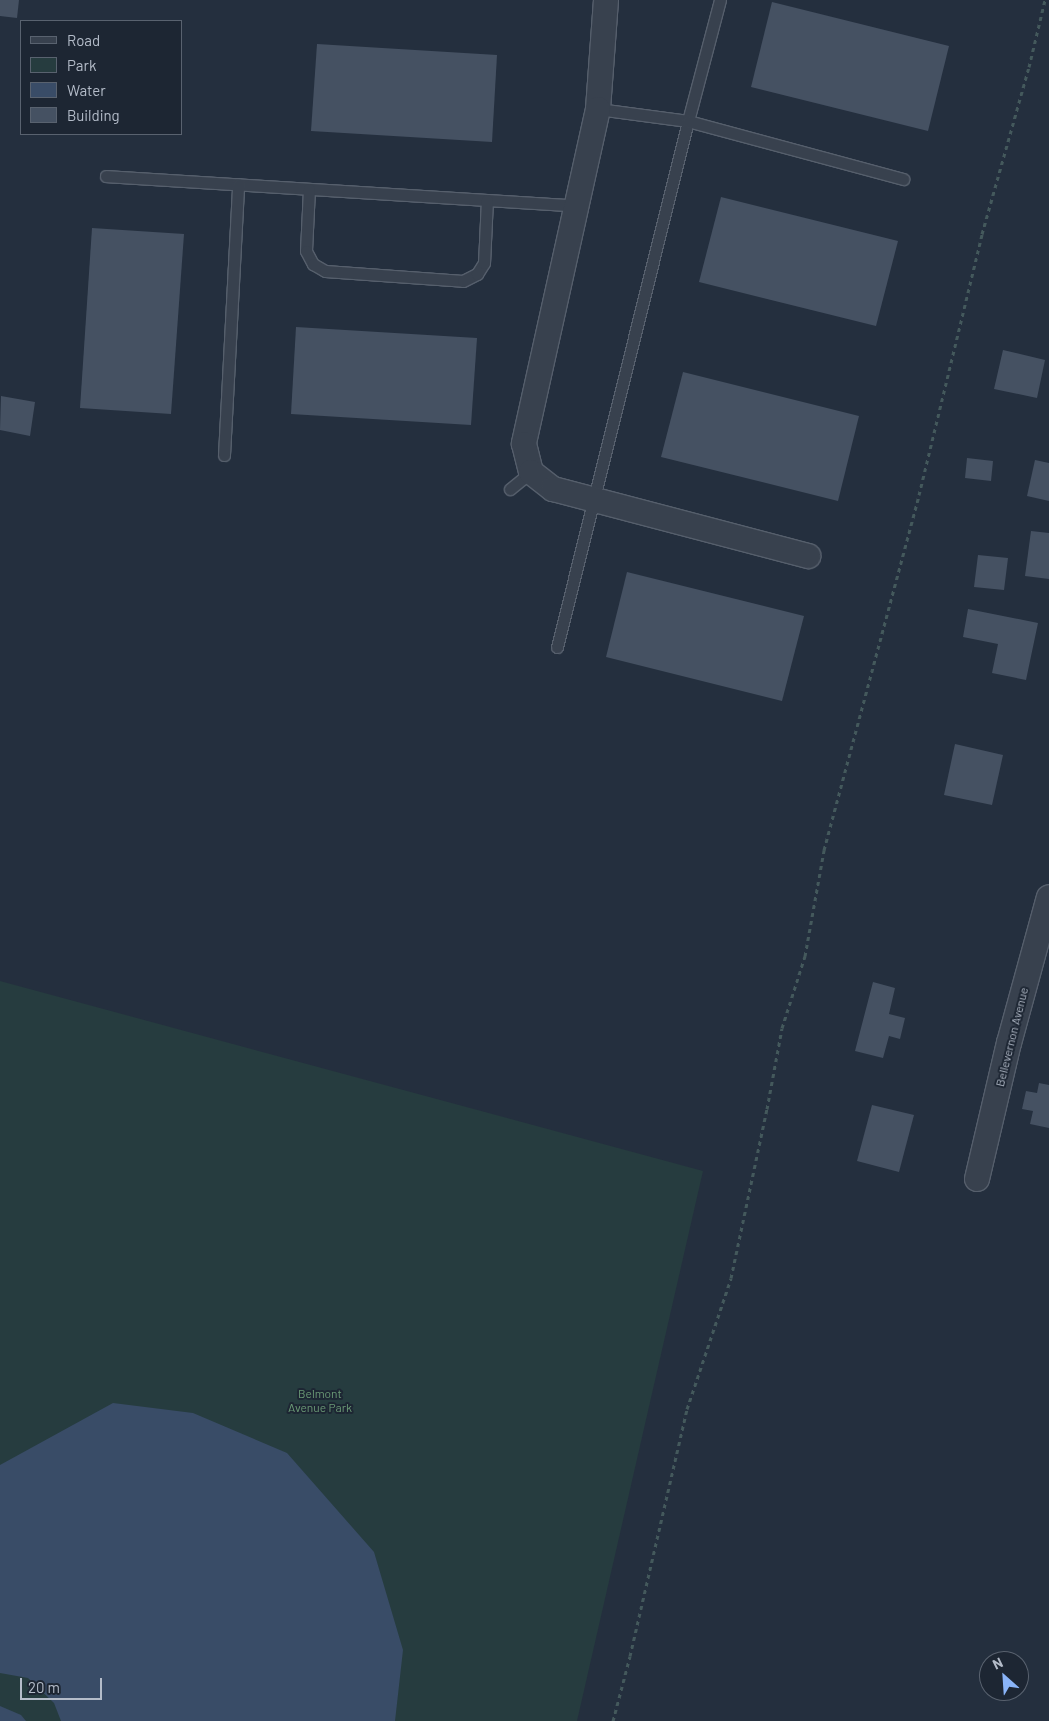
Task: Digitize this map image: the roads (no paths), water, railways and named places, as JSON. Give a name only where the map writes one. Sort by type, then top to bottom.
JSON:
[{"type":"street","points":[[606,0],[598,109],[524,444],[531,472],[553,488],[808,556]]},
{"type":"street","name":"Bellevernon Avenue","points":[[977,1178],[1009,1042],[1048,902]]},
{"type":"lane","points":[[557,647],[720,0]]},
{"type":"lane","points":[[598,109],[688,121],[903,179]]},
{"type":"lane","points":[[106,176],[576,206]]},
{"type":"lane","points":[[224,455],[238,184]]},
{"type":"lane","points":[[309,189],[306,251],[313,264],[325,271],[463,281],[477,274],[484,263],[487,200]]},
{"type":"lane","points":[[510,489],[531,472]]},
{"type":"water","points":[[113,1403],[193,1413],[287,1453],[374,1552],[403,1650],[395,1721],[61,1721],[54,1703],[28,1678],[0,1673],[0,1465]]},
{"type":"water","points":[[0,1706],[21,1715],[26,1721],[0,1721]]},
{"type":"park label","name":"Belmont Avenue Park","points":[[320,1401]]}]
